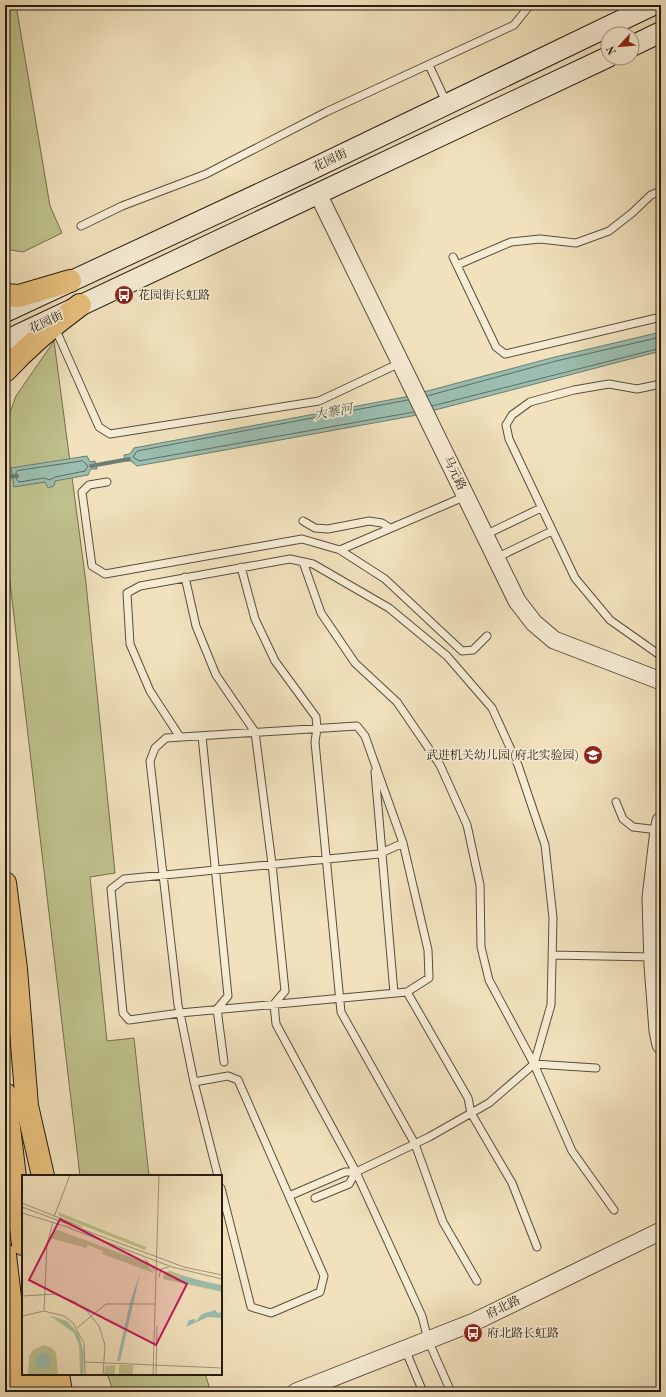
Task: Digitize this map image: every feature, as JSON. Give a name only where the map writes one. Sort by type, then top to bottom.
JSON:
[{"type":"main road","name":"花园街","points":[[5,312],[301,174],[653,5]]},
{"type":"main road","points":[[640,42],[661,32]]},
{"type":"main road","points":[[5,370],[52,322],[80,306],[600,61]]},
{"type":"main road","points":[[5,295],[19,296],[70,281]]},
{"type":"main road","name":"花园街","points":[[5,341],[52,322]]},
{"type":"main road","points":[[5,882],[16,969],[27,1106],[43,1175]]},
{"type":"main road","points":[[5,1012],[22,1228]]},
{"type":"main road","points":[[5,1094],[22,1204]]},
{"type":"main road","points":[[5,1254],[20,1392]]},
{"type":"main road","points":[[5,1320],[13,1392]]},
{"type":"main road","points":[[38,1375],[40,1392]]},
{"type":"main road","points":[[47,1375],[50,1392]]},
{"type":"main road","points":[[58,1375],[61,1392]]},
{"type":"main road","points":[[69,1375],[71,1392]]},
{"type":"street","name":"马元路","points":[[318,194],[517,601],[534,623],[554,640],[661,681]]},
{"type":"street","points":[[660,826],[651,898],[652,957],[658,1030],[661,1045]]},
{"type":"street","name":"府北路","points":[[296,1392],[474,1322],[661,1231]]},
{"type":"lane","points":[[81,226],[122,206],[206,174],[326,112],[514,25],[530,5]]},
{"type":"lane","points":[[429,65],[447,104]]},
{"type":"lane","points":[[457,265],[512,242],[540,238],[576,243],[609,231],[632,213],[651,195],[661,191]]},
{"type":"lane","points":[[453,257],[496,347],[505,354],[661,317]]},
{"type":"lane","points":[[52,322],[99,427],[110,434],[319,401],[401,363]]},
{"type":"lane","points":[[661,384],[637,390],[610,384],[574,390],[530,402],[512,414],[506,425],[509,439],[575,578],[610,620],[661,656]]},
{"type":"lane","points":[[106,482],[89,485],[82,492],[92,566],[105,574],[302,539],[340,550],[385,579],[462,651],[473,650],[487,636]]},
{"type":"lane","points":[[340,550],[466,496]]},
{"type":"lane","points":[[485,535],[541,508]]},
{"type":"lane","points":[[303,521],[315,528],[328,529],[369,521],[382,523],[390,528]]},
{"type":"lane","points":[[496,558],[552,531]]},
{"type":"lane","points":[[180,737],[150,691],[130,644],[127,594],[140,586],[290,558],[313,564],[389,608],[447,656],[492,708],[518,765],[545,845],[553,918],[551,1005],[534,1064],[489,1103],[415,1144],[356,1172],[345,1172],[289,1196]]},
{"type":"lane","points":[[303,562],[321,613],[355,663],[397,702],[440,765],[468,825],[480,885],[482,948],[489,980],[534,1064],[572,1151],[614,1210]]},
{"type":"lane","points":[[241,567],[256,619],[275,661],[316,717],[317,728],[315,742],[341,1012],[415,1144],[443,1222],[477,1281]]},
{"type":"lane","points":[[185,577],[196,626],[216,675],[255,732],[272,864],[285,991],[274,1004],[276,1024],[356,1172],[422,1316],[428,1340],[451,1392]]},
{"type":"lane","points":[[218,1175],[194,1082],[180,1013],[163,874],[150,761],[155,748],[166,738],[357,726],[365,736],[403,843],[428,950],[428,978],[407,992],[217,1009],[180,1013],[129,1020],[122,1014],[111,889],[124,879],[163,874],[379,854],[403,843]]},
{"type":"lane","points":[[202,736],[228,996],[217,1009],[224,1062]]},
{"type":"lane","points":[[374,762],[394,993]]},
{"type":"lane","points":[[616,802],[623,819],[633,828],[660,826]]},
{"type":"lane","points":[[552,955],[652,957]]},
{"type":"lane","points":[[407,992],[468,1098],[471,1113],[512,1183],[537,1247]]},
{"type":"lane","points":[[534,1064],[596,1068]]},
{"type":"lane","points":[[194,1082],[228,1076],[238,1080],[324,1276],[320,1292],[271,1313],[251,1307],[222,1192]]},
{"type":"lane","points":[[315,1198],[349,1184],[356,1172]]},
{"type":"lane","points":[[405,1349],[423,1392]]},
{"type":"green space","points":[[5,5],[16,5],[50,206],[62,233],[23,252],[5,249]]},
{"type":"green space","points":[[54,341],[86,583],[115,873],[90,877],[107,1041],[134,1038],[149,1175],[80,1175],[5,540],[5,426],[16,396]]},
{"type":"green space","points":[[107,1375],[205,1375],[211,1392],[116,1392],[113,1390]]},
{"type":"water","points":[[661,332],[661,351],[412,416],[137,466],[131,461],[125,461],[124,455],[130,454],[134,448],[405,397],[555,357]]},
{"type":"water","points":[[87,456],[90,462],[95,461],[97,469],[91,469],[88,475],[55,481],[54,486],[48,488],[45,482],[14,487],[11,468]]},
{"type":"waterway","name":"大寨河","points":[[91,466],[129,459]]},
{"type":"waterway","name":"大寨河","points":[[5,477],[17,476]]},
{"type":"place","name":"花园街长虹路","points":[[124,295]]},
{"type":"place","name":"武进机关幼儿园(府北实验园)","points":[[593,755]]},
{"type":"place","name":"府北路长虹路","points":[[473,1333]]}]
